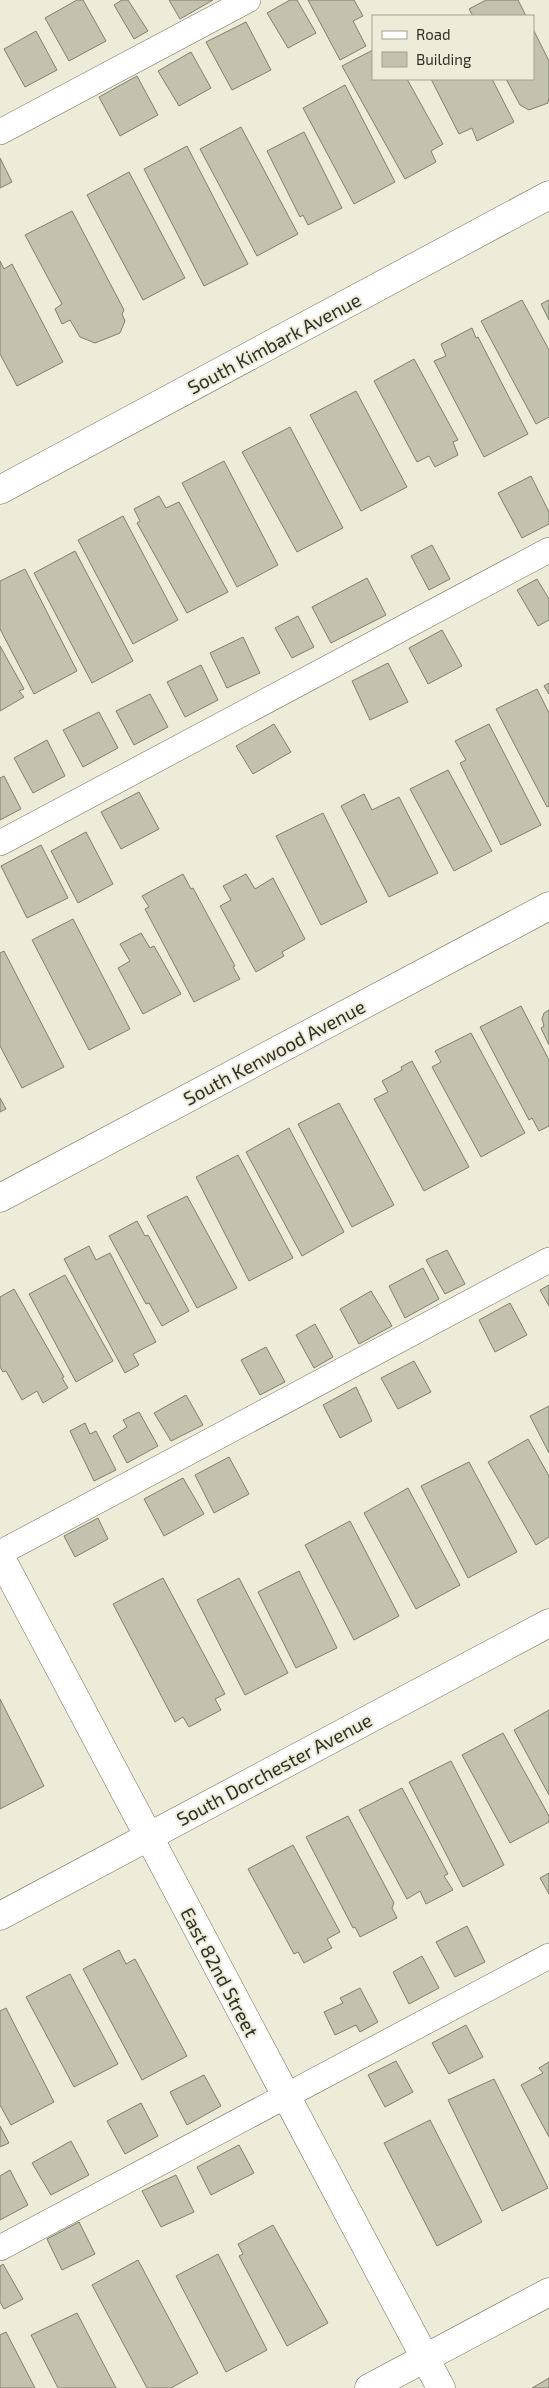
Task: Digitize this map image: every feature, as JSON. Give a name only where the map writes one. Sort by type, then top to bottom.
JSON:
[{"type":"street","name":"South Kimbark Avenue","points":[[0,490],[549,195]]},
{"type":"street","name":"South Kenwood Avenue","points":[[0,1198],[549,906]]},
{"type":"street","name":"East 82nd Street","points":[[0,1555],[440,2388]]},
{"type":"street","name":"South Dorchester Avenue","points":[[0,1916],[549,1623]]},
{"type":"street","points":[[369,2388],[549,2292]]},
{"type":"lane","points":[[0,132],[248,0]]},
{"type":"lane","points":[[0,843],[549,550]]},
{"type":"lane","points":[[0,1555],[549,1260]]},
{"type":"lane","points":[[0,2248],[549,1956]]},
{"type":"building","points":[[77,0],[83,0],[106,41],[69,61],[45,18]]},
{"type":"building","points":[[122,0],[128,0],[148,31],[134,39],[114,5]]},
{"type":"building","points":[[169,0],[213,0],[180,19]]},
{"type":"building","points":[[290,0],[297,0],[316,33],[288,48],[267,13]]},
{"type":"building","points":[[308,0],[354,0],[363,16],[353,21],[366,46],[340,60]]},
{"type":"building","points":[[486,0],[518,0],[526,15],[472,15],[469,9]]},
{"type":"building","points":[[246,22],[271,70],[232,90],[206,42]]},
{"type":"building","points":[[36,31],[57,70],[25,87],[4,49]]},
{"type":"building","points":[[534,31],[549,61],[549,98],[548,103],[529,110],[520,105],[507,80],[534,80]]},
{"type":"building","points":[[372,51],[372,80],[408,80],[443,144],[431,151],[436,162],[405,179],[342,66]]},
{"type":"building","points":[[191,52],[211,88],[179,106],[158,71]]},
{"type":"building","points":[[137,76],[158,115],[120,136],[99,97]]},
{"type":"building","points":[[432,80],[493,80],[514,122],[477,141],[472,128],[459,134]]},
{"type":"building","points":[[345,85],[395,182],[354,204],[303,108]]},
{"type":"building","points":[[241,127],[298,234],[257,256],[200,149]]},
{"type":"building","points":[[304,132],[342,208],[308,225],[303,215],[300,217],[267,151]]},
{"type":"building","points":[[187,146],[248,264],[204,286],[144,169]]},
{"type":"building","points":[[0,158],[12,182],[0,188]]},
{"type":"building","points":[[129,172],[185,278],[143,300],[87,195]]},
{"type":"building","points":[[72,211],[124,310],[122,314],[125,321],[120,333],[95,343],[80,337],[70,320],[62,324],[55,309],[62,304],[25,235]]},
{"type":"building","points":[[0,261],[4,269],[12,264],[63,362],[17,386],[0,354]]},
{"type":"building","points":[[522,300],[549,350],[549,417],[536,424],[481,321]]},
{"type":"building","points":[[549,300],[549,320],[541,304]]},
{"type":"building","points":[[472,328],[528,434],[484,457],[434,361],[446,356],[441,344]]},
{"type":"building","points":[[414,359],[458,440],[453,442],[458,455],[435,467],[429,456],[417,462],[374,381]]},
{"type":"building","points":[[356,391],[407,487],[361,511],[310,415]]},
{"type":"building","points":[[290,427],[343,528],[297,552],[242,452]]},
{"type":"building","points":[[224,461],[278,565],[237,587],[182,483]]},
{"type":"building","points":[[531,476],[549,512],[549,524],[522,538],[498,493]]},
{"type":"building","points":[[159,496],[166,508],[179,502],[228,592],[187,613],[137,523],[140,521],[134,509]]},
{"type":"building","points":[[123,516],[178,620],[133,644],[78,540]]},
{"type":"building","points":[[432,545],[450,579],[429,590],[411,556]]},
{"type":"building","points":[[75,551],[133,661],[92,683],[34,573]]},
{"type":"building","points":[[25,569],[77,671],[34,694],[0,629],[0,581]]},
{"type":"building","points":[[367,578],[386,615],[331,643],[312,607]]},
{"type":"building","points":[[537,579],[549,599],[549,620],[538,626],[517,590]]},
{"type":"building","points":[[298,616],[314,647],[292,658],[275,628]]},
{"type":"building","points":[[442,630],[462,666],[428,684],[409,648]]},
{"type":"building","points":[[243,637],[260,673],[227,688],[210,653]]},
{"type":"building","points":[[0,646],[24,689],[19,691],[24,697],[0,711]]},
{"type":"building","points":[[388,663],[408,702],[370,720],[352,681]]},
{"type":"building","points":[[201,665],[218,700],[185,717],[167,682]]},
{"type":"building","points":[[549,683],[549,694],[544,686]]},
{"type":"building","points":[[537,689],[549,713],[549,806],[547,807],[496,709]]},
{"type":"building","points":[[150,694],[168,727],[134,745],[116,711]]},
{"type":"building","points":[[99,712],[118,748],[83,767],[63,730]]},
{"type":"building","points":[[274,724],[291,752],[253,774],[236,746]]},
{"type":"building","points":[[489,724],[541,825],[501,845],[460,763],[466,760],[455,741]]},
{"type":"building","points":[[47,740],[65,776],[33,793],[14,758]]},
{"type":"building","points":[[448,770],[492,851],[454,871],[410,789]]},
{"type":"building","points":[[4,776],[21,809],[0,820],[0,778]]},
{"type":"building","points":[[139,792],[159,829],[121,849],[101,812]]},
{"type":"building","points":[[364,794],[372,810],[399,797],[438,873],[389,897],[341,806]]},
{"type":"building","points":[[323,813],[367,902],[321,925],[276,836]]},
{"type":"building","points":[[86,832],[113,884],[78,903],[51,851]]},
{"type":"building","points":[[41,845],[68,898],[27,918],[1,866]]},
{"type":"building","points":[[183,874],[191,889],[193,888],[235,966],[233,967],[240,979],[194,1002],[145,909],[149,907],[142,896]]},
{"type":"building","points":[[246,874],[255,889],[273,878],[305,939],[282,952],[284,956],[256,972],[220,906],[231,900],[223,886]]},
{"type":"building","points":[[73,919],[130,1029],[89,1050],[32,940]]},
{"type":"building","points":[[141,933],[150,948],[154,946],[181,994],[143,1014],[118,968],[130,961],[120,944]]},
{"type":"building","points":[[4,951],[64,1067],[22,1088],[0,1046],[0,953]]},
{"type":"building","points":[[521,1006],[549,1060],[549,1126],[539,1131],[532,1118],[529,1120],[480,1027]]},
{"type":"building","points":[[549,1010],[549,1045],[541,1028],[544,1026],[542,1019],[544,1013]]},
{"type":"building","points":[[471,1033],[525,1133],[481,1157],[432,1067],[441,1062],[435,1051]]},
{"type":"building","points":[[412,1061],[469,1167],[424,1191],[374,1099],[388,1092],[382,1081],[402,1070],[401,1067]]},
{"type":"building","points":[[0,1098],[6,1109],[0,1112]]},
{"type":"building","points":[[339,1103],[394,1205],[352,1227],[298,1124]]},
{"type":"building","points":[[289,1128],[344,1232],[302,1256],[246,1152]]},
{"type":"building","points":[[238,1155],[293,1258],[249,1281],[196,1177]]},
{"type":"building","points":[[187,1196],[237,1288],[197,1308],[147,1216]]},
{"type":"building","points":[[137,1221],[145,1236],[148,1235],[189,1311],[162,1326],[149,1303],[146,1304],[109,1236]]},
{"type":"building","points":[[89,1246],[96,1260],[110,1253],[156,1342],[133,1354],[139,1365],[125,1373],[64,1259]]},
{"type":"building","points":[[447,1250],[465,1284],[445,1294],[426,1260]]},
{"type":"building","points":[[423,1268],[439,1299],[405,1318],[389,1286]]},
{"type":"building","points":[[65,1275],[113,1361],[76,1382],[29,1294]]},
{"type":"building","points":[[549,1285],[549,1306],[540,1290]]},
{"type":"building","points":[[14,1289],[64,1377],[62,1378],[68,1388],[43,1403],[37,1391],[22,1400],[6,1371],[3,1372],[0,1367],[0,1297]]},
{"type":"building","points":[[371,1291],[392,1326],[359,1344],[340,1309]]},
{"type":"building","points":[[510,1303],[527,1335],[495,1352],[479,1320]]},
{"type":"building","points":[[315,1324],[333,1357],[314,1368],[296,1335]]},
{"type":"building","points":[[266,1347],[285,1382],[260,1395],[241,1360]]},
{"type":"building","points":[[414,1361],[431,1392],[398,1409],[381,1378]]},
{"type":"building","points":[[356,1387],[372,1421],[340,1438],[323,1405]]},
{"type":"building","points":[[186,1395],[203,1425],[171,1441],[154,1413]]},
{"type":"building","points":[[549,1406],[549,1453],[530,1416]]},
{"type":"building","points":[[139,1412],[158,1446],[127,1463],[113,1436],[127,1427],[123,1420]]},
{"type":"building","points":[[85,1423],[90,1434],[96,1431],[116,1470],[94,1481],[70,1431]]},
{"type":"building","points":[[528,1439],[549,1476],[549,1537],[536,1545],[488,1462]]},
{"type":"building","points":[[229,1457],[249,1494],[214,1513],[195,1475]]},
{"type":"building","points":[[469,1462],[517,1552],[468,1578],[421,1486]]},
{"type":"building","points":[[183,1478],[204,1514],[164,1536],[144,1499]]},
{"type":"building","points":[[408,1488],[460,1585],[416,1609],[364,1513]]},
{"type":"building","points":[[98,1518],[108,1539],[75,1557],[64,1536]]},
{"type":"building","points":[[350,1521],[399,1616],[354,1640],[305,1545]]},
{"type":"building","points":[[299,1571],[337,1648],[296,1668],[258,1592]]},
{"type":"building","points":[[163,1578],[225,1694],[215,1699],[221,1710],[189,1727],[183,1717],[175,1722],[113,1604]]},
{"type":"building","points":[[239,1578],[288,1673],[245,1695],[197,1600]]},
{"type":"building","points":[[0,1699],[44,1786],[0,1809]]},
{"type":"building","points":[[549,1710],[549,1795],[514,1730]]},
{"type":"building","points":[[503,1733],[549,1816],[549,1822],[510,1843],[462,1755]]},
{"type":"building","points":[[451,1761],[504,1865],[463,1887],[409,1782]]},
{"type":"building","points":[[402,1788],[448,1874],[444,1876],[453,1890],[426,1904],[420,1891],[407,1899],[359,1810]]},
{"type":"building","points":[[348,1816],[394,1903],[392,1908],[397,1918],[360,1937],[355,1927],[353,1928],[306,1837]]},
{"type":"building","points":[[293,1845],[340,1932],[327,1939],[332,1948],[304,1963],[298,1952],[294,1954],[248,1869]]},
{"type":"building","points":[[549,1873],[549,1894],[540,1878]]},
{"type":"building","points":[[467,1926],[485,1962],[455,1977],[436,1942]]},
{"type":"building","points":[[119,1950],[126,1964],[135,1959],[187,2056],[142,2080],[83,1969]]},
{"type":"building","points":[[422,1956],[439,1988],[409,2004],[393,1972]]},
{"type":"building","points":[[70,1974],[118,2064],[74,2087],[26,1997]]},
{"type":"building","points":[[360,1988],[378,2022],[360,2032],[356,2025],[335,2035],[324,2012],[343,2003],[340,1998]]},
{"type":"building","points":[[6,2008],[54,2102],[11,2125],[0,2105],[0,2011]]},
{"type":"building","points":[[466,2025],[483,2057],[449,2074],[432,2043]]},
{"type":"building","points":[[396,2061],[413,2092],[385,2107],[368,2075]]},
{"type":"building","points":[[549,2062],[549,2137],[521,2085],[543,2073],[539,2068]]},
{"type":"building","points":[[204,2075],[221,2106],[187,2125],[170,2092]]},
{"type":"building","points":[[494,2079],[548,2188],[502,2211],[448,2100]]},
{"type":"building","points":[[141,2103],[158,2136],[125,2154],[107,2121]]},
{"type":"building","points":[[430,2120],[482,2222],[437,2246],[384,2143]]},
{"type":"building","points":[[0,2126],[9,2143],[0,2147]]},
{"type":"building","points":[[71,2141],[89,2175],[51,2195],[32,2163]]},
{"type":"building","points":[[239,2145],[254,2173],[211,2195],[197,2167]]},
{"type":"building","points":[[10,2170],[28,2205],[0,2220],[0,2176]]},
{"type":"building","points":[[176,2175],[194,2212],[161,2227],[142,2191]]},
{"type":"building","points":[[79,2222],[95,2254],[62,2270],[47,2239]]},
{"type":"building","points":[[273,2225],[328,2323],[287,2346],[239,2256],[243,2254],[238,2244]]},
{"type":"building","points":[[218,2254],[267,2350],[226,2372],[176,2276]]},
{"type":"building","points":[[138,2260],[198,2373],[171,2388],[147,2388],[92,2285]]},
{"type":"building","points":[[3,2264],[23,2299],[4,2309],[0,2302],[0,2266]]},
{"type":"building","points":[[77,2313],[116,2388],[58,2388],[31,2335]]},
{"type":"building","points":[[6,2332],[35,2388],[0,2388],[0,2335]]},
{"type":"building","points":[[549,2378],[549,2388],[532,2388]]}]
